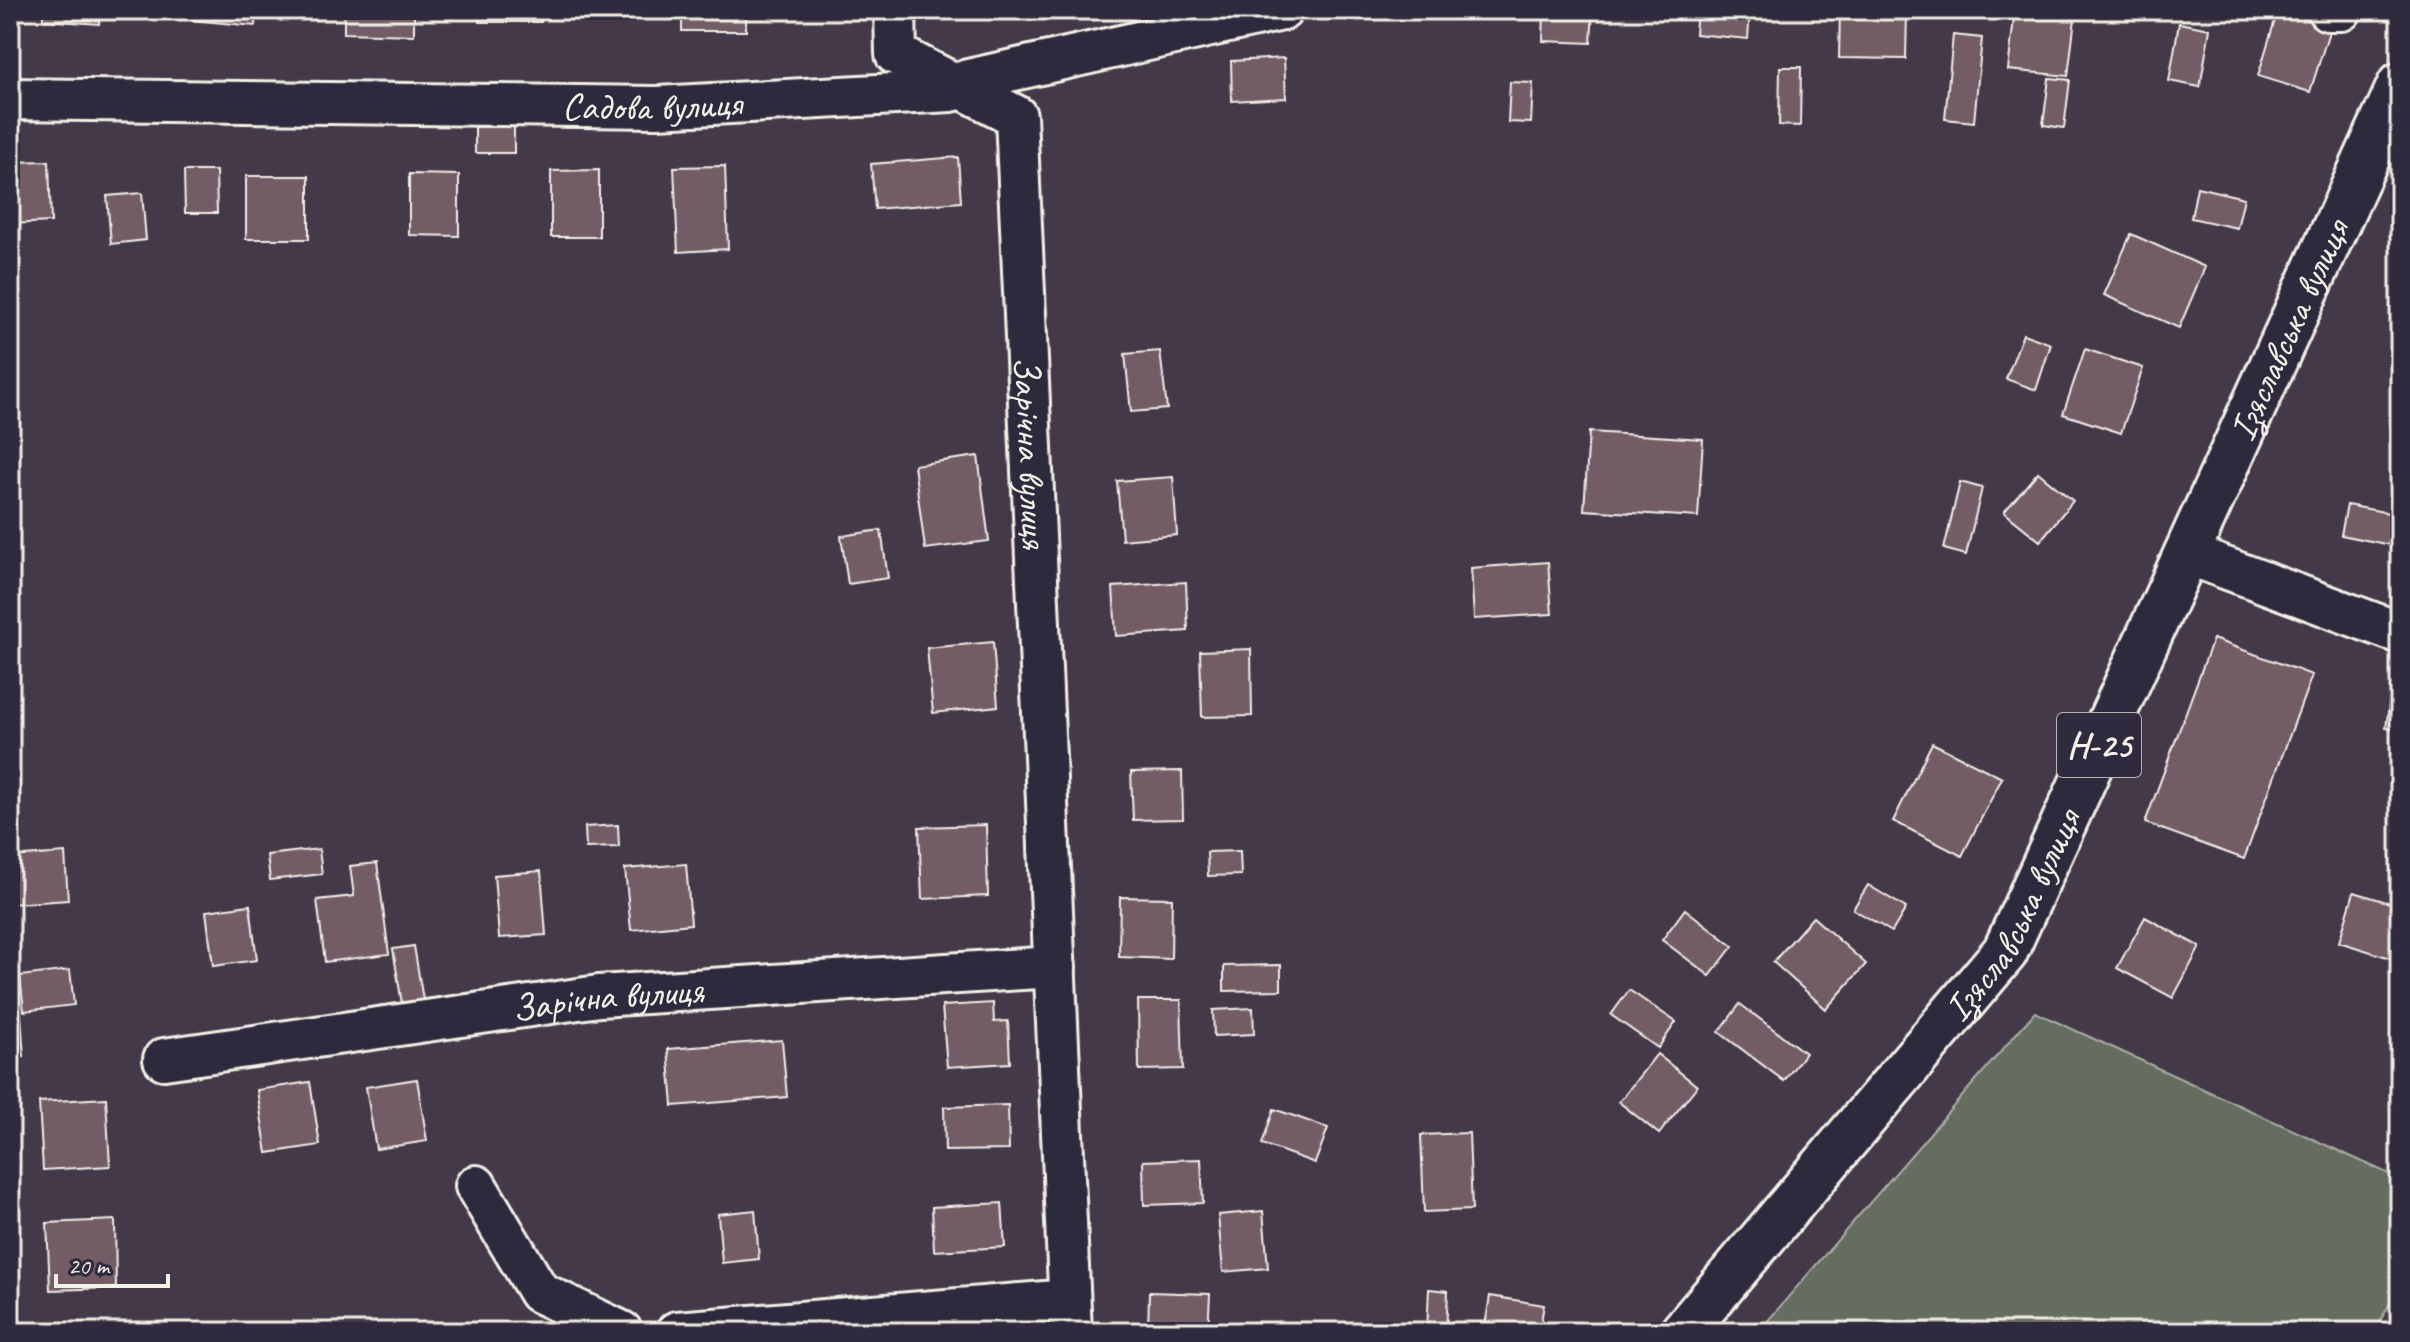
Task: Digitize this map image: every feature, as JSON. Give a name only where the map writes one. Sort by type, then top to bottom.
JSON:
[{"type":"main road","name":"Ізяславська вулиця","points":[[1683,1332],[2005,952],[2400,85]]},
{"type":"street","name":"Зарічна вулиця","points":[[677,1332],[1070,1316],[1016,116],[896,54],[895,10]]},
{"type":"street","name":"Садова вулиця","points":[[10,99],[657,107],[951,91],[955,83],[1282,10]]},
{"type":"street","points":[[2328,10],[2341,10]]},
{"type":"street","points":[[2185,553],[2400,633]]},
{"type":"street","name":"Зарічна вулиця","points":[[164,1059],[599,996],[1055,967]]},
{"type":"street","points":[[476,1186],[539,1292],[622,1332]]},
{"type":"shaded area","points":[[2035,1012],[2400,1179],[2399,1287],[2374,1332],[1758,1332]]},
{"type":"building","points":[[43,10],[99,10],[99,24],[43,20]]},
{"type":"building","points":[[192,10],[256,10],[255,26],[192,20]]},
{"type":"building","points":[[344,10],[414,10],[414,35],[344,33]]},
{"type":"building","points":[[479,10],[541,10],[541,22],[479,22]]},
{"type":"building","points":[[682,10],[746,10],[746,31],[682,31]]},
{"type":"building","points":[[1544,10],[1593,10],[1591,43],[1543,41]]},
{"type":"building","points":[[1697,10],[1750,10],[1748,39],[1695,34]]},
{"type":"building","points":[[1840,10],[1907,10],[1906,59],[1839,58]]},
{"type":"building","points":[[2015,10],[2076,10],[2068,76],[2008,70]]},
{"type":"building","points":[[2278,10],[2292,10],[2332,22],[2310,92],[2258,76]]},
{"type":"building","points":[[2179,23],[2210,29],[2200,87],[2169,81]]},
{"type":"building","points":[[1953,35],[1982,38],[1974,122],[1945,119]]},
{"type":"building","points":[[1284,58],[1286,98],[1232,101],[1231,61]]},
{"type":"building","points":[[1780,67],[1801,67],[1800,126],[1779,125]]},
{"type":"building","points":[[2049,78],[2070,80],[2064,128],[2043,125]]},
{"type":"building","points":[[1510,82],[1533,83],[1531,123],[1508,122]]},
{"type":"building","points":[[475,127],[514,127],[514,153],[475,153]]},
{"type":"building","points":[[958,157],[961,202],[875,209],[871,164]]},
{"type":"building","points":[[49,161],[51,222],[10,224],[10,162]]},
{"type":"building","points":[[725,166],[728,249],[678,252],[674,167]]},
{"type":"building","points":[[599,170],[599,237],[551,237],[551,171]]},
{"type":"building","points":[[184,171],[216,171],[217,213],[185,213]]},
{"type":"building","points":[[409,174],[459,175],[459,236],[409,235]]},
{"type":"building","points":[[246,176],[309,176],[309,239],[246,239]]},
{"type":"building","points":[[2197,187],[2244,198],[2237,228],[2191,218]]},
{"type":"building","points":[[142,193],[146,240],[111,244],[107,196]]},
{"type":"building","points":[[2131,234],[2205,267],[2179,328],[2104,295]]},
{"type":"building","points":[[2023,334],[2051,344],[2036,390],[2006,379]]},
{"type":"building","points":[[2085,349],[2143,368],[2121,433],[2063,414]]},
{"type":"building","points":[[1160,351],[1167,409],[1131,412],[1125,354]]},
{"type":"building","points":[[1589,432],[1703,439],[1698,517],[1584,510]]},
{"type":"building","points":[[978,456],[989,541],[925,549],[914,465]]},
{"type":"building","points":[[2038,472],[2073,501],[2040,541],[2004,512]]},
{"type":"building","points":[[1173,477],[1177,535],[1122,540],[1117,481]]},
{"type":"building","points":[[1960,482],[1982,488],[1966,555],[1944,549]]},
{"type":"building","points":[[2347,505],[2400,515],[2400,547],[2341,535]]},
{"type":"building","points":[[881,530],[888,578],[848,584],[841,536]]},
{"type":"building","points":[[1548,562],[1552,614],[1474,619],[1471,568]]},
{"type":"building","points":[[1186,582],[1188,631],[1116,636],[1113,587]]},
{"type":"building","points":[[2213,639],[2312,675],[2244,859],[2145,823]]},
{"type":"building","points":[[993,642],[998,706],[933,713],[927,648]]},
{"type":"building","points":[[1251,649],[1252,716],[1202,717],[1200,651]]},
{"type":"building","points":[[2391,689],[2400,690],[2400,730],[2386,728]]},
{"type":"building","points":[[1932,743],[2002,778],[1962,856],[1893,821]]},
{"type":"building","points":[[1182,771],[1183,819],[1133,820],[1131,772]]},
{"type":"building","points":[[618,825],[619,847],[586,848],[585,827]]},
{"type":"building","points":[[986,825],[988,896],[922,899],[919,827]]},
{"type":"building","points":[[319,849],[322,874],[270,880],[267,855]]},
{"type":"building","points":[[1240,851],[1241,875],[1208,876],[1207,852]]},
{"type":"building","points":[[65,853],[68,900],[10,904],[10,857]]},
{"type":"building","points":[[377,863],[389,954],[325,962],[317,900],[354,896],[350,866]]},
{"type":"building","points":[[686,864],[691,924],[631,930],[625,869]]},
{"type":"building","points":[[541,871],[546,935],[499,938],[494,875]]},
{"type":"building","points":[[1868,885],[1906,908],[1892,932],[1853,909]]},
{"type":"building","points":[[2354,892],[2400,906],[2400,961],[2339,942]]},
{"type":"building","points":[[1120,897],[1172,898],[1171,959],[1119,957]]},
{"type":"building","points":[[250,905],[257,960],[213,966],[206,911]]},
{"type":"building","points":[[1685,909],[1733,946],[1710,976],[1662,940]]},
{"type":"building","points":[[1813,917],[1866,964],[1826,1009],[1773,962]]},
{"type":"building","points":[[2145,917],[2200,947],[2173,998],[2117,968]]},
{"type":"building","points":[[414,946],[423,1000],[402,1004],[393,949]]},
{"type":"building","points":[[1281,965],[1281,990],[1224,991],[1224,966]]},
{"type":"building","points":[[70,970],[74,1005],[24,1011],[20,976]]},
{"type":"building","points":[[1629,990],[1676,1022],[1658,1048],[1611,1015]]},
{"type":"building","points":[[1138,1000],[1181,1000],[1183,1069],[1139,1070]]},
{"type":"building","points":[[993,1003],[994,1022],[1008,1021],[1010,1063],[947,1067],[942,1006]]},
{"type":"building","points":[[1740,1004],[1805,1053],[1784,1081],[1719,1032]]},
{"type":"building","points":[[1253,1008],[1254,1034],[1214,1036],[1213,1010]]},
{"type":"building","points":[[21,1015],[24,1057],[10,1058],[10,1016]]},
{"type":"building","points":[[782,1040],[787,1097],[673,1106],[668,1049]]},
{"type":"building","points":[[1657,1054],[1697,1086],[1659,1134],[1619,1102]]},
{"type":"building","points":[[417,1079],[427,1141],[376,1149],[366,1087]]},
{"type":"building","points":[[310,1082],[320,1145],[267,1153],[257,1090]]},
{"type":"building","points":[[106,1098],[110,1166],[43,1170],[39,1102]]},
{"type":"building","points":[[1008,1105],[1009,1150],[945,1151],[944,1107]]},
{"type":"building","points":[[1274,1109],[1328,1128],[1315,1163],[1262,1144]]},
{"type":"building","points":[[1469,1133],[1472,1210],[1424,1212],[1421,1135]]},
{"type":"building","points":[[1201,1159],[1203,1203],[1144,1205],[1143,1161]]},
{"type":"building","points":[[1002,1203],[1005,1247],[934,1251],[932,1207]]},
{"type":"building","points":[[755,1210],[759,1259],[722,1263],[718,1214]]},
{"type":"building","points":[[1263,1211],[1268,1268],[1223,1272],[1218,1215]]},
{"type":"building","points":[[115,1220],[116,1288],[50,1290],[47,1223]]},
{"type":"building","points":[[1429,1289],[1448,1291],[1446,1332],[1427,1332]]},
{"type":"building","points":[[1149,1292],[1210,1294],[1208,1332],[1148,1332]]},
{"type":"building","points":[[1490,1296],[1544,1305],[1539,1332],[1484,1332]]}]
